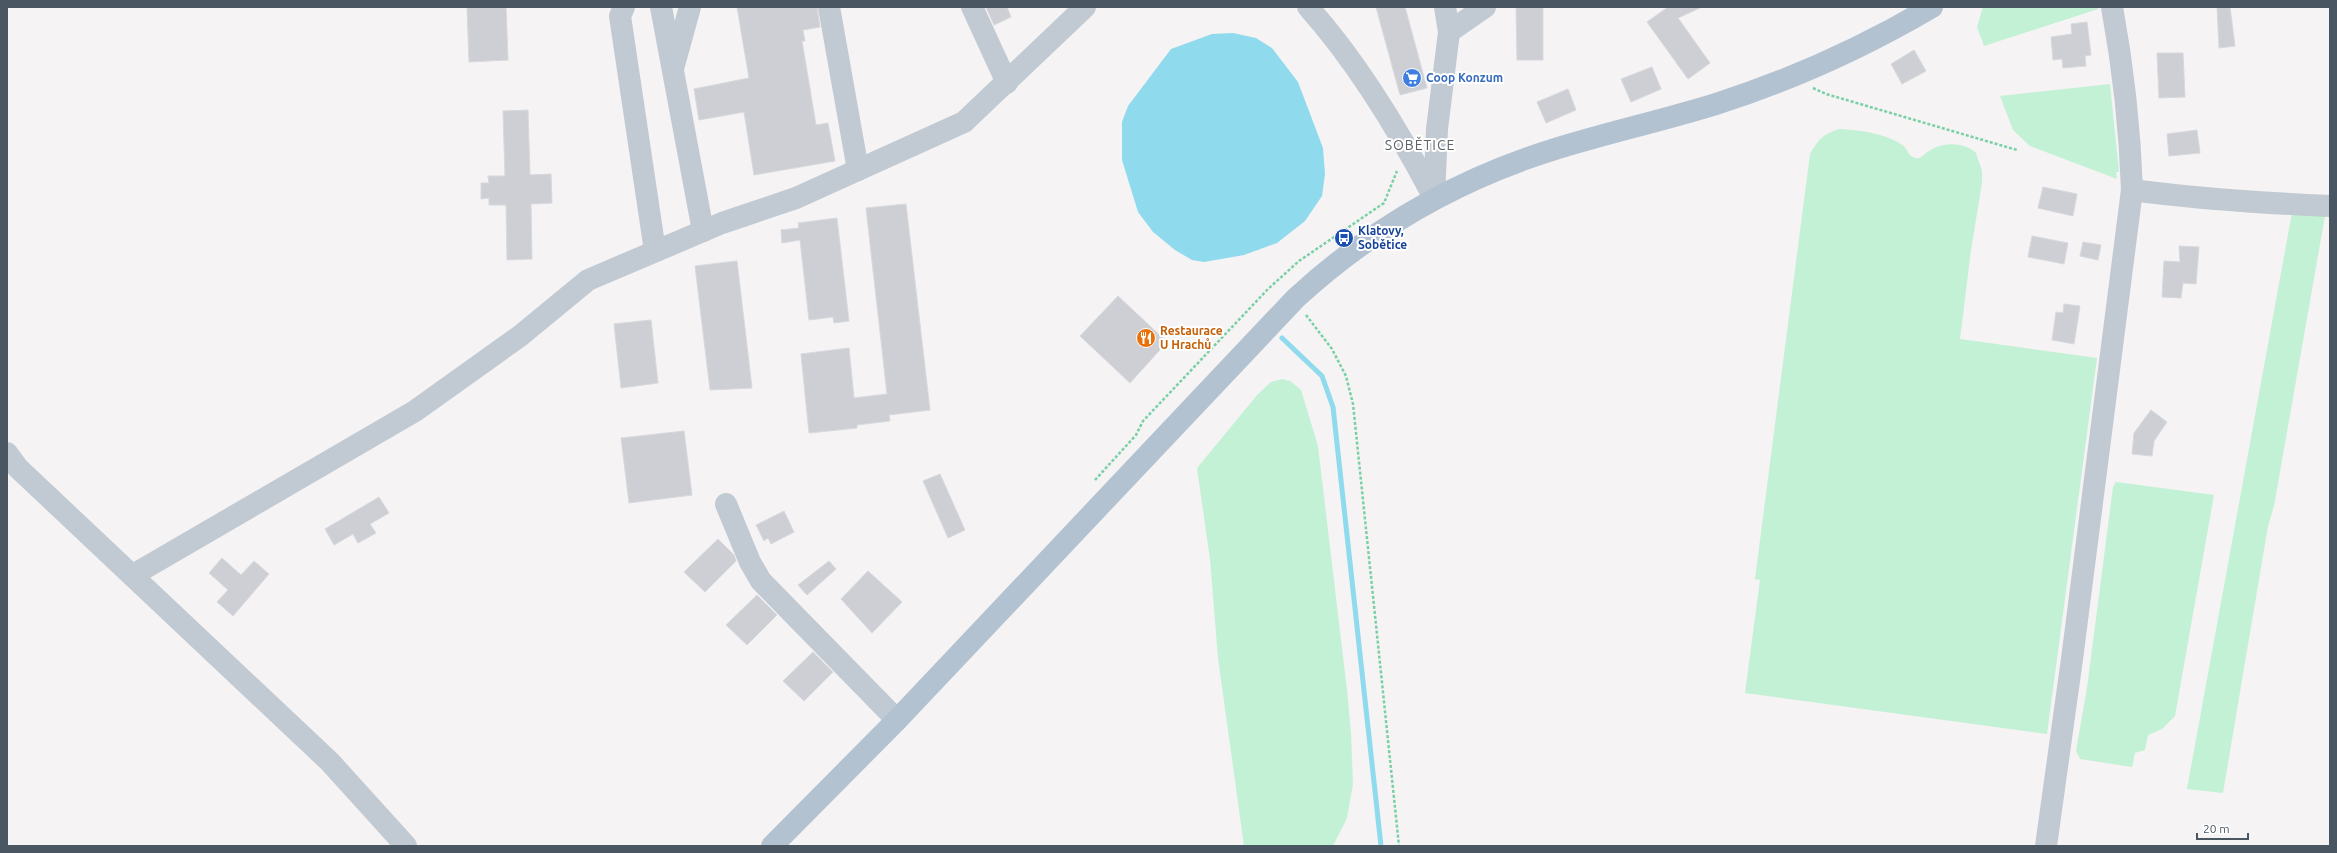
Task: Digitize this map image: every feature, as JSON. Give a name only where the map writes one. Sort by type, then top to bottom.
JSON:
[{"type":"main road","points":[[772,846],[897,720],[1296,298],[1346,255],[1376,233],[1434,198],[1486,174],[1552,150],[1717,103],[1772,84],[1861,46],[1932,7]]},
{"type":"street","points":[[624,7],[620,16],[655,251]]},
{"type":"street","points":[[661,7],[703,231]]},
{"type":"street","points":[[673,70],[690,7]]},
{"type":"street","points":[[828,7],[858,170]]},
{"type":"street","points":[[972,7],[1007,83]]},
{"type":"street","points":[[133,575],[415,411],[520,336],[588,280],[703,231],[796,198],[964,122],[1007,83],[1085,7]]},
{"type":"street","points":[[1308,7],[1354,63],[1406,147],[1434,198]]},
{"type":"street","points":[[1434,198],[1437,129],[1449,32],[1445,7]]},
{"type":"street","points":[[1449,32],[1485,7]]},
{"type":"street","points":[[2046,846],[2072,659],[2132,190],[2131,166],[2118,43],[2112,7]]},
{"type":"street","points":[[2132,190],[2185,198],[2330,206]]},
{"type":"street","points":[[7,453],[18,468],[330,762],[406,846]]},
{"type":"street","points":[[726,504],[750,562],[761,581],[897,720]]},
{"type":"path","points":[[1807,86],[1826,94],[2017,150]]},
{"type":"path","points":[[1136,435],[1143,421],[1268,288],[1300,261],[1384,203],[1406,147]]},
{"type":"path","points":[[1302,311],[1332,350],[1346,376],[1352,404],[1399,846]]},
{"type":"green space","points":[[1983,7],[2098,7],[2098,9],[1984,46],[1977,27]]},
{"type":"green space","points":[[2110,84],[2119,172],[2116,172],[2117,179],[2030,146],[2013,130],[2000,96]]},
{"type":"green space","points":[[1839,129],[1863,131],[1887,137],[1903,145],[1911,156],[1916,158],[1920,158],[1932,149],[1951,144],[1965,146],[1976,153],[1982,171],[1982,183],[1971,250],[1960,339],[2097,358],[2047,734],[1745,693],[1760,580],[1755,579],[1810,154],[1822,138]]},
{"type":"green space","points":[[2293,207],[2326,210],[2274,506],[2268,526],[2223,793],[2187,789]]},
{"type":"green space","points":[[1282,379],[1290,381],[1301,390],[1318,446],[1347,690],[1351,733],[1353,784],[1347,818],[1333,846],[1244,846],[1218,658],[1210,559],[1197,468],[1258,394],[1271,382]]},
{"type":"green space","points":[[2116,482],[2214,495],[2175,716],[2162,729],[2148,735],[2145,750],[2135,753],[2132,767],[2080,759],[2076,751],[2087,688],[2113,487]]},
{"type":"water","points":[[1233,33],[1256,38],[1272,48],[1298,82],[1323,148],[1325,174],[1322,196],[1305,221],[1277,243],[1244,255],[1204,262],[1192,260],[1175,250],[1153,232],[1138,212],[1122,160],[1122,122],[1128,106],[1171,49],[1212,34]]},
{"type":"building","points":[[467,7],[506,7],[508,60],[469,62]]},
{"type":"building","points":[[737,7],[817,7],[820,27],[803,30],[805,41],[802,41],[816,125],[828,123],[835,161],[754,175],[744,112],[699,120],[694,89],[749,78]]},
{"type":"building","points":[[986,7],[1007,7],[1011,17],[994,25]]},
{"type":"building","points":[[1376,7],[1405,7],[1427,88],[1400,95]]},
{"type":"building","points":[[1516,7],[1543,7],[1543,60],[1517,60]]},
{"type":"building","points":[[1668,7],[1702,7],[1678,18],[1710,63],[1688,79],[1647,22]]},
{"type":"building","points":[[2217,7],[2230,7],[2235,46],[2219,48]]},
{"type":"building","points":[[2087,22],[2091,55],[2085,56],[2086,66],[2063,68],[2062,59],[2053,60],[2051,37],[2072,34],[2071,24]]},
{"type":"building","points":[[1914,50],[1926,71],[1902,84],[1891,64]]},
{"type":"building","points":[[2157,53],[2183,53],[2185,97],[2159,98]]},
{"type":"building","points":[[1652,67],[1661,89],[1631,102],[1621,79]]},
{"type":"building","points":[[1568,89],[1576,110],[1546,123],[1537,102]]},
{"type":"building","points":[[528,110],[530,175],[551,174],[552,203],[531,204],[532,259],[507,260],[506,205],[489,205],[489,198],[481,199],[481,183],[489,183],[488,176],[505,176],[503,111]]},
{"type":"building","points":[[2197,130],[2200,153],[2169,156],[2167,134]]},
{"type":"building","points":[[2043,187],[2077,194],[2073,216],[2038,208]]},
{"type":"building","points":[[906,204],[930,410],[889,415],[890,421],[857,425],[857,428],[809,433],[801,354],[849,348],[854,398],[887,394],[866,208]]},
{"type":"building","points":[[837,218],[849,321],[834,323],[833,317],[809,320],[800,240],[782,243],[781,230],[799,228],[798,223]]},
{"type":"building","points":[[2032,236],[2068,243],[2064,264],[2028,257]]},
{"type":"building","points":[[2083,242],[2101,245],[2098,260],[2080,256]]},
{"type":"building","points":[[2179,246],[2199,247],[2196,284],[2183,283],[2181,298],[2162,297],[2164,261],[2180,262]]},
{"type":"building","points":[[737,261],[752,388],[710,390],[695,266]]},
{"type":"building","points":[[1118,296],[1167,342],[1130,383],[1080,336]]},
{"type":"building","points":[[2064,304],[2080,306],[2074,344],[2052,340],[2056,312],[2063,313]]},
{"type":"building","points":[[651,320],[658,383],[621,388],[614,324]]},
{"type":"building","points":[[2151,410],[2167,422],[2154,441],[2152,456],[2132,454],[2134,433]]},
{"type":"building","points":[[684,431],[692,495],[629,503],[621,438]]},
{"type":"building","points":[[940,474],[965,530],[948,538],[923,481]]},
{"type":"building","points":[[379,497],[389,513],[370,524],[376,533],[358,543],[353,534],[334,545],[325,529]]},
{"type":"building","points":[[784,511],[794,532],[771,544],[768,538],[764,541],[756,525]]},
{"type":"building","points":[[718,539],[734,555],[736,561],[705,592],[684,572]]},
{"type":"building","points":[[222,558],[241,575],[254,561],[269,574],[233,616],[217,602],[228,590],[209,573]]},
{"type":"building","points":[[829,561],[836,569],[807,595],[798,585]]},
{"type":"building","points":[[868,571],[902,602],[872,633],[841,599]]},
{"type":"building","points":[[757,595],[777,615],[747,645],[726,625]]},
{"type":"building","points":[[813,652],[833,672],[804,701],[783,681]]},
{"type":"waterway","points":[[1282,338],[1322,376],[1333,407],[1381,846]]},
{"type":"place","name":"Coop Konzum","points":[[1412,78]]},
{"type":"place","name":"Klatovy, Sobětice","points":[[1344,238]]},
{"type":"place","name":"Restaurace U Hrachů","points":[[1146,338]]},
{"type":"district","name":"SOBĚTICE","points":[[1420,145]]}]
